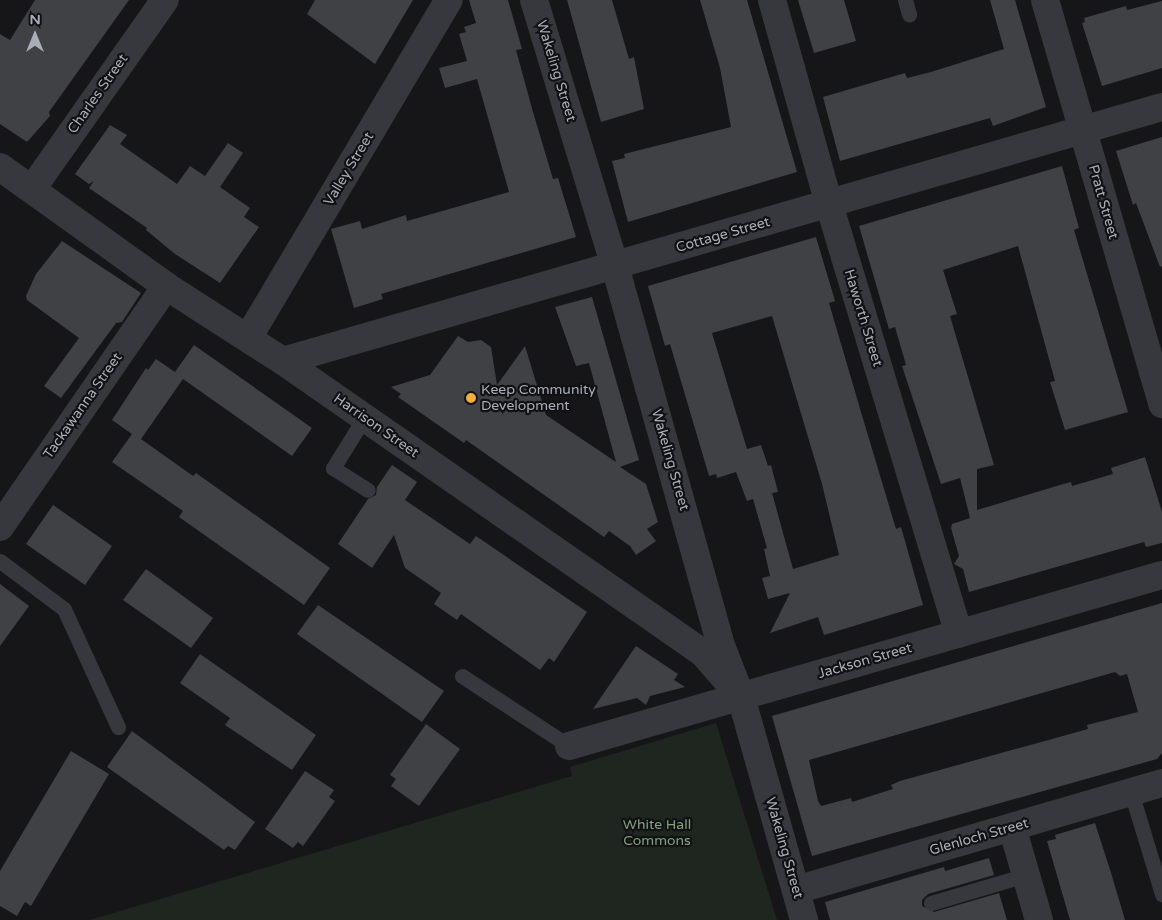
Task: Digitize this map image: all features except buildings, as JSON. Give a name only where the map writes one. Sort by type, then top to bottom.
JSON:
[{"type":"street","name":"Charles Street","points":[[32,189],[165,0]]},
{"type":"street","name":"Valley Street","points":[[248,338],[449,0]]},
{"type":"street","name":"Wakeling Street","points":[[534,0],[615,266],[722,648],[741,697],[804,920]]},
{"type":"street","name":"Haworth Street","points":[[772,0],[829,204],[959,634]]},
{"type":"street","name":"Pratt Street","points":[[1045,0],[1162,404]]},
{"type":"street","name":"Cottage Street","points":[[283,361],[1162,107]]},
{"type":"street","name":"Harrison Street","points":[[0,167],[166,286],[283,361],[703,654],[741,697]]},
{"type":"street","name":"Tackawanna Street","points":[[0,526],[166,286]]},
{"type":"street","name":"Jackson Street","points":[[569,746],[1162,576]]},
{"type":"street","name":"Glenloch Street","points":[[796,890],[1162,782]]},
{"type":"street","points":[[1012,827],[1039,920]]},
{"type":"lane","points":[[364,418],[333,468],[368,490]]},
{"type":"lane","points":[[0,561],[64,609],[118,727]]},
{"type":"lane","points":[[462,676],[569,746]]},
{"type":"lane","points":[[1131,792],[1162,894]]},
{"type":"lane","points":[[931,903],[1026,875]]},
{"type":"green space","name":"White Hall Commons","points":[[716,723],[777,920],[90,920],[572,776],[570,767]]},
{"type":"place","name":"Keep Community Development","points":[[471,398]]}]
